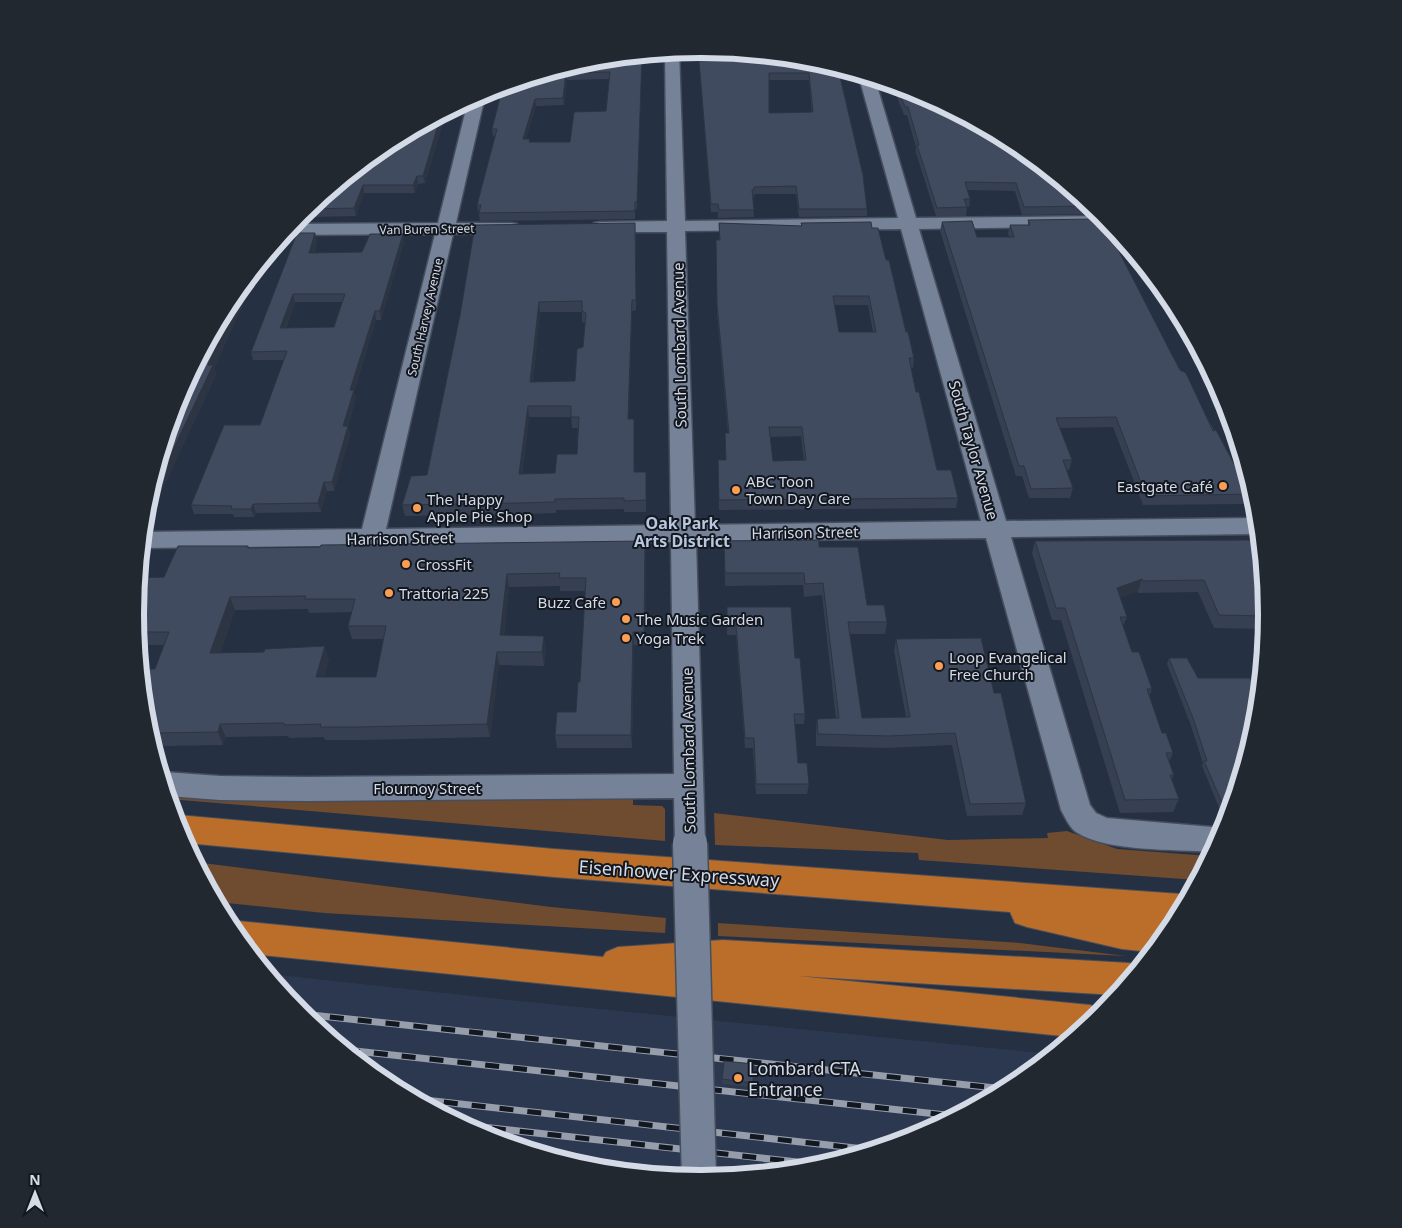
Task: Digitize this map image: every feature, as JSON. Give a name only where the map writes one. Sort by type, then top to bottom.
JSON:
[{"type":"highway","name":"Eisenhower Expressway","points":[[188,830],[400,851],[944,893],[1173,908]]},
{"type":"highway","points":[[944,893],[1122,934],[1154,937]]},
{"type":"highway","points":[[249,938],[1080,1021]]},
{"type":"highway","points":[[534,968],[723,956],[1120,979]]},
{"type":"street","name":"South Lombard Avenue","points":[[672,59],[698,1170]]},
{"type":"street","name":"South Taylor Avenue","points":[[869,84],[1072,799],[1085,822],[1103,831],[1210,838]]},
{"type":"street","name":"South Harvey Avenue","points":[[372,538],[475,106]]},
{"type":"street","points":[[585,227],[1096,221]]},
{"type":"street","name":"Van Buren Street","points":[[298,230],[529,228]]},
{"type":"street","name":"Harrison Street","points":[[149,540],[1251,526]]},
{"type":"street","name":"Flournoy Street","points":[[171,784],[220,788],[307,789],[689,786]]},
{"type":"shaded area","points":[[175,796],[633,798],[633,805],[662,806],[665,809],[665,841],[177,800]]},
{"type":"shaded area","points":[[714,813],[948,840],[1048,838],[1047,833],[1067,831],[1117,849],[1202,855],[1190,879],[919,860],[918,853],[715,845]]},
{"type":"shaded area","points":[[204,863],[551,907],[666,918],[665,933],[324,913],[226,903]]},
{"type":"shaded area","points":[[718,923],[1020,943],[1126,956],[718,936]]},
{"type":"shaded area","points":[[278,975],[1043,1053],[1010,1077],[947,1113],[880,1141],[845,1152],[774,1166],[737,1169],[701,1170],[628,1166],[557,1152],[522,1141],[455,1113],[423,1096],[362,1056],[307,1008]]},
{"type":"building","points":[[699,58],[774,62],[840,75],[863,175],[867,209],[799,209],[796,186],[754,187],[754,190],[752,190],[754,210],[719,210],[718,204],[711,204]],"holes":[[[769,73],[809,73],[813,112],[769,113]]]},
{"type":"building","points":[[642,61],[637,202],[635,202],[635,211],[479,213],[481,205],[477,205],[497,129],[492,129],[501,95],[566,74],[563,98],[535,99],[523,139],[530,139],[529,142],[570,142],[574,112],[606,111],[610,72],[571,73]]},
{"type":"building","points":[[900,95],[947,115],[979,132],[1040,172],[1079,206],[1024,207],[1016,183],[965,182],[970,199],[964,199],[967,207],[937,208],[917,145],[919,145],[908,107],[905,107]]},
{"type":"building","points":[[438,124],[423,176],[417,176],[413,185],[363,185],[354,208],[320,209],[362,172],[392,151]]},
{"type":"building","points":[[1094,219],[1114,241],[1180,370],[1186,373],[1213,431],[1216,430],[1240,476],[1245,494],[1146,496],[1116,417],[1056,418],[1072,460],[1063,460],[1073,488],[1031,489],[1024,466],[1019,466],[942,222],[972,221],[977,237],[1014,237],[1010,225],[1030,225],[1028,220]]},
{"type":"building","points":[[871,222],[872,228],[878,228],[886,260],[889,260],[906,332],[908,332],[914,358],[909,358],[916,392],[919,392],[937,470],[951,470],[958,498],[719,500],[718,460],[726,460],[725,433],[729,433],[717,304],[716,240],[720,240],[719,223],[802,226],[801,223]],"holes":[[[833,296],[869,296],[876,332],[839,332]],[[769,427],[802,427],[806,460],[773,461]]]},
{"type":"building","points":[[635,223],[636,300],[632,300],[628,419],[634,419],[634,472],[646,472],[646,500],[624,501],[624,498],[555,499],[555,502],[402,505],[411,476],[427,475],[460,315],[475,225]],"holes":[[[582,301],[582,311],[586,313],[583,347],[577,349],[575,381],[530,382],[539,302]],[[528,406],[571,406],[571,417],[579,417],[577,454],[557,454],[555,473],[519,474]]]},
{"type":"building","points":[[297,233],[315,233],[309,253],[362,252],[370,234],[403,234],[380,311],[375,311],[350,390],[354,390],[343,426],[348,426],[332,482],[324,482],[318,503],[253,504],[251,509],[231,509],[232,506],[191,505],[224,425],[260,425],[287,351],[251,352]],"holes":[[[293,294],[345,294],[334,327],[280,328]]]},
{"type":"building","points":[[229,319],[208,365],[213,365],[163,472],[187,401],[202,368]]},
{"type":"building","points":[[819,540],[819,547],[858,547],[867,605],[884,605],[887,622],[848,622],[862,718],[910,717],[896,639],[981,638],[994,693],[1001,693],[1026,803],[970,804],[955,733],[888,736],[818,734],[817,719],[839,718],[823,583],[805,584],[804,573],[725,573],[724,541]]},
{"type":"building","points":[[1253,540],[1258,616],[1219,615],[1204,580],[1143,581],[1142,579],[1117,588],[1127,617],[1120,617],[1132,652],[1139,652],[1152,689],[1147,689],[1162,733],[1166,733],[1173,753],[1166,753],[1174,775],[1170,775],[1179,799],[1125,800],[1065,608],[1056,608],[1035,541]]},
{"type":"building","points":[[645,541],[644,632],[633,632],[631,735],[555,735],[557,712],[576,712],[578,682],[580,682],[586,578],[559,578],[560,573],[507,574],[500,635],[544,636],[542,652],[497,652],[487,724],[320,727],[321,724],[220,724],[218,732],[157,733],[148,669],[155,669],[169,632],[145,632],[146,578],[164,577],[178,546],[248,546],[248,548],[320,547],[321,545]],"holes":[[[306,596],[304,599],[355,599],[348,626],[386,626],[376,677],[316,677],[325,646],[265,649],[264,652],[210,653],[230,597]]]},
{"type":"building","points":[[727,607],[791,607],[795,658],[800,658],[805,714],[794,714],[798,763],[807,763],[809,784],[756,784],[754,738],[745,738],[736,625],[727,625]]},
{"type":"building","points":[[1169,658],[1187,658],[1198,678],[1250,678],[1253,686],[1247,723],[1239,758],[1223,805],[1204,761],[1207,761],[1193,718]]},
{"type":"building","name":"Lombard CTA Entrance","points":[[724,1061],[754,1064],[753,1083],[722,1079]]},
{"type":"railway","points":[[315,1015],[993,1088]]},
{"type":"railway","points":[[356,1051],[943,1115]]},
{"type":"railway","points":[[432,1101],[857,1148]]},
{"type":"railway","points":[[487,1128],[798,1162]]},
{"type":"place","name":"Eastgate Café","points":[[1223,486]]},
{"type":"place","name":"ABC Toon Town Day Care","points":[[736,490]]},
{"type":"place","name":"The Happy Apple Pie Shop","points":[[417,508]]},
{"type":"place","name":"CrossFit","points":[[406,564]]},
{"type":"place","name":"Trattoria 225","points":[[389,593]]},
{"type":"place","name":"Buzz Cafe","points":[[616,602]]},
{"type":"place","name":"The Music Garden","points":[[626,619]]},
{"type":"place","name":"Yoga Trek","points":[[626,638]]},
{"type":"place","name":"Loop Evangelical Free Church","points":[[939,666]]},
{"type":"place","name":"Lombard CTA Entrance","points":[[738,1078]]},
{"type":"district","name":"Oak Park Arts District","points":[[682,532]]}]
